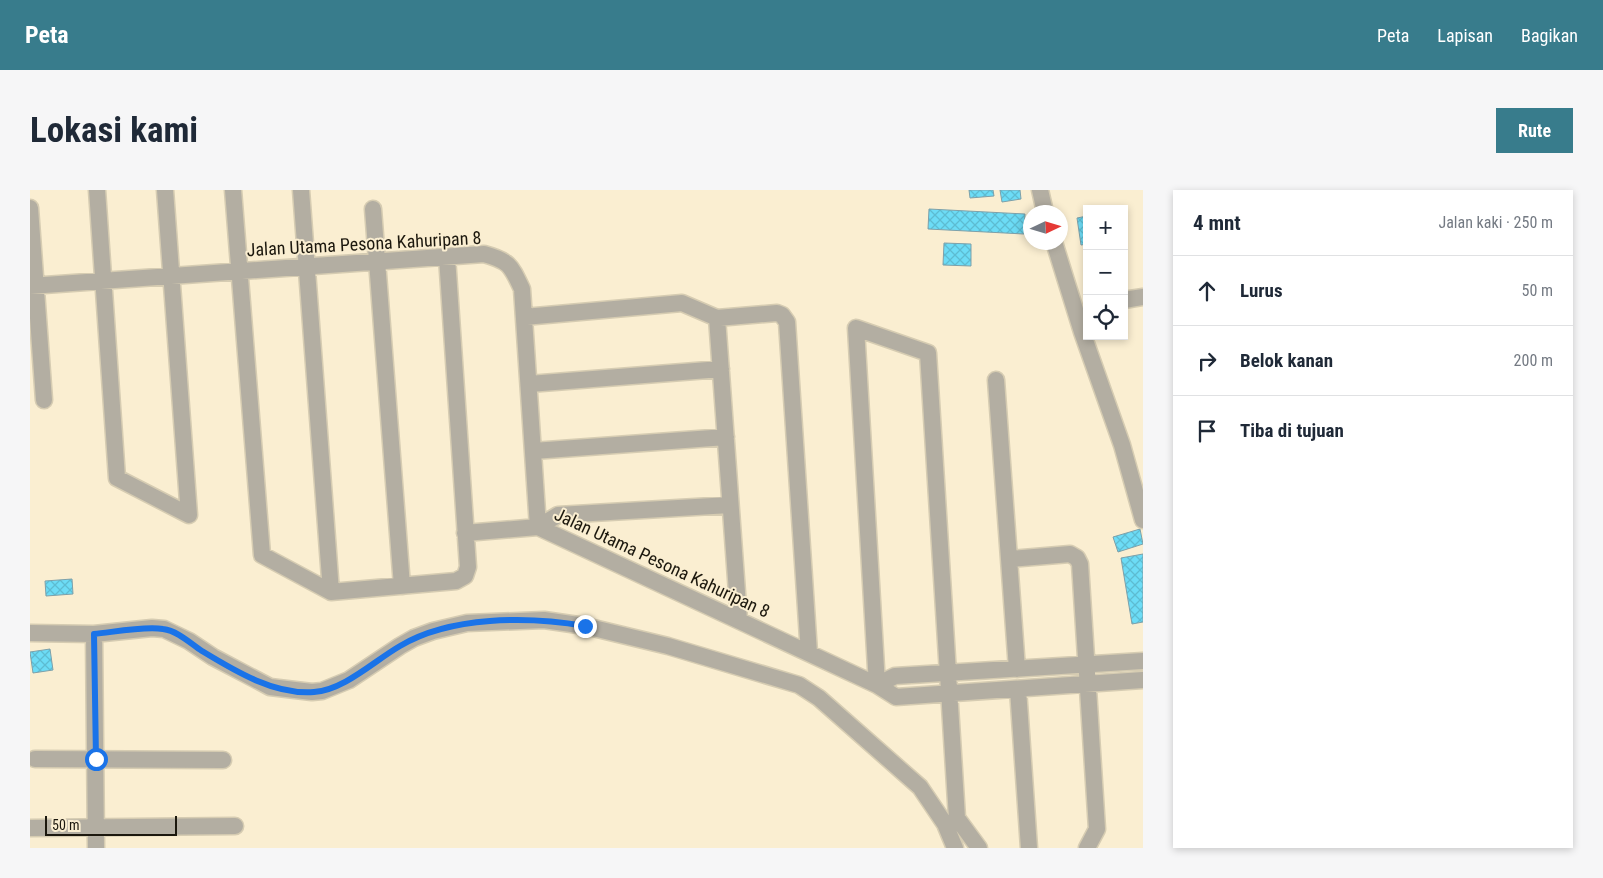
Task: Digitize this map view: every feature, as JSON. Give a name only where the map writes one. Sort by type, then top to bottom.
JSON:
[{"type":"street","points":[[97,190],[117,478],[189,515],[165,190]]},
{"type":"street","points":[[233,190],[262,555],[331,592],[456,581],[464,576],[468,567],[447,257]]},
{"type":"street","points":[[301,190],[331,592]]},
{"type":"street","points":[[1040,190],[1043,205]]},
{"type":"street","points":[[30,208],[33,286],[44,400]]},
{"type":"street","points":[[373,209],[402,586]]},
{"type":"street","points":[[1057,250],[1080,302],[1143,520]]},
{"type":"street","name":"Jalan Utama Pesona Kahuripan 8","points":[[33,286],[484,254],[500,258],[513,270],[522,289],[538,527],[877,685],[896,697],[1143,680]]},
{"type":"street","points":[[1128,299],[1143,297]]},
{"type":"street","points":[[524,317],[682,302],[717,318],[782,314],[787,322],[809,653]]},
{"type":"street","points":[[717,318],[738,620]]},
{"type":"street","points":[[979,848],[957,818],[949,693],[948,673],[928,353],[856,328],[877,685],[895,676],[948,673],[1086,665],[1143,661]]},
{"type":"street","points":[[529,384],[721,369]]},
{"type":"street","points":[[996,380],[1017,669]]},
{"type":"street","points":[[533,451],[726,437]]},
{"type":"street","points":[[465,533],[538,527],[558,516],[730,505]]},
{"type":"street","points":[[1009,558],[1070,554],[1077,558],[1080,564],[1096,829],[1087,848]]},
{"type":"street","points":[[30,633],[94,634],[152,628],[164,629],[270,687],[312,692],[322,691],[349,680],[414,638],[433,631],[467,623],[557,621],[668,646],[787,680],[799,685],[818,698],[920,787],[945,824],[955,848]]},
{"type":"street","points":[[94,634],[96,848]]},
{"type":"street","points":[[1018,689],[1029,848]]},
{"type":"street","points":[[35,759],[223,760]]},
{"type":"street","points":[[30,828],[236,826]]},
{"type":"building","points":[[969,190],[993,190],[994,196],[970,198]]},
{"type":"building","points":[[1000,190],[1020,190],[1021,199],[1002,202]]},
{"type":"building","points":[[929,209],[1023,214],[1023,234],[928,229]]},
{"type":"building","points":[[1083,217],[1083,245],[1081,245],[1077,218]]},
{"type":"building","points":[[944,243],[971,244],[971,266],[943,265]]},
{"type":"building","points":[[1140,529],[1143,544],[1118,552],[1113,537]]},
{"type":"building","points":[[1143,554],[1143,622],[1132,624],[1121,558]]},
{"type":"building","points":[[72,579],[73,594],[46,596],[45,581]]},
{"type":"building","points":[[50,649],[53,670],[33,673],[30,652]]},
{"type":"route","points":[[96,759],[94,634],[152,628],[164,629],[270,687],[279,690],[312,692],[330,689],[349,680],[400,646],[433,631],[480,622],[544,620],[585,626]]}]
